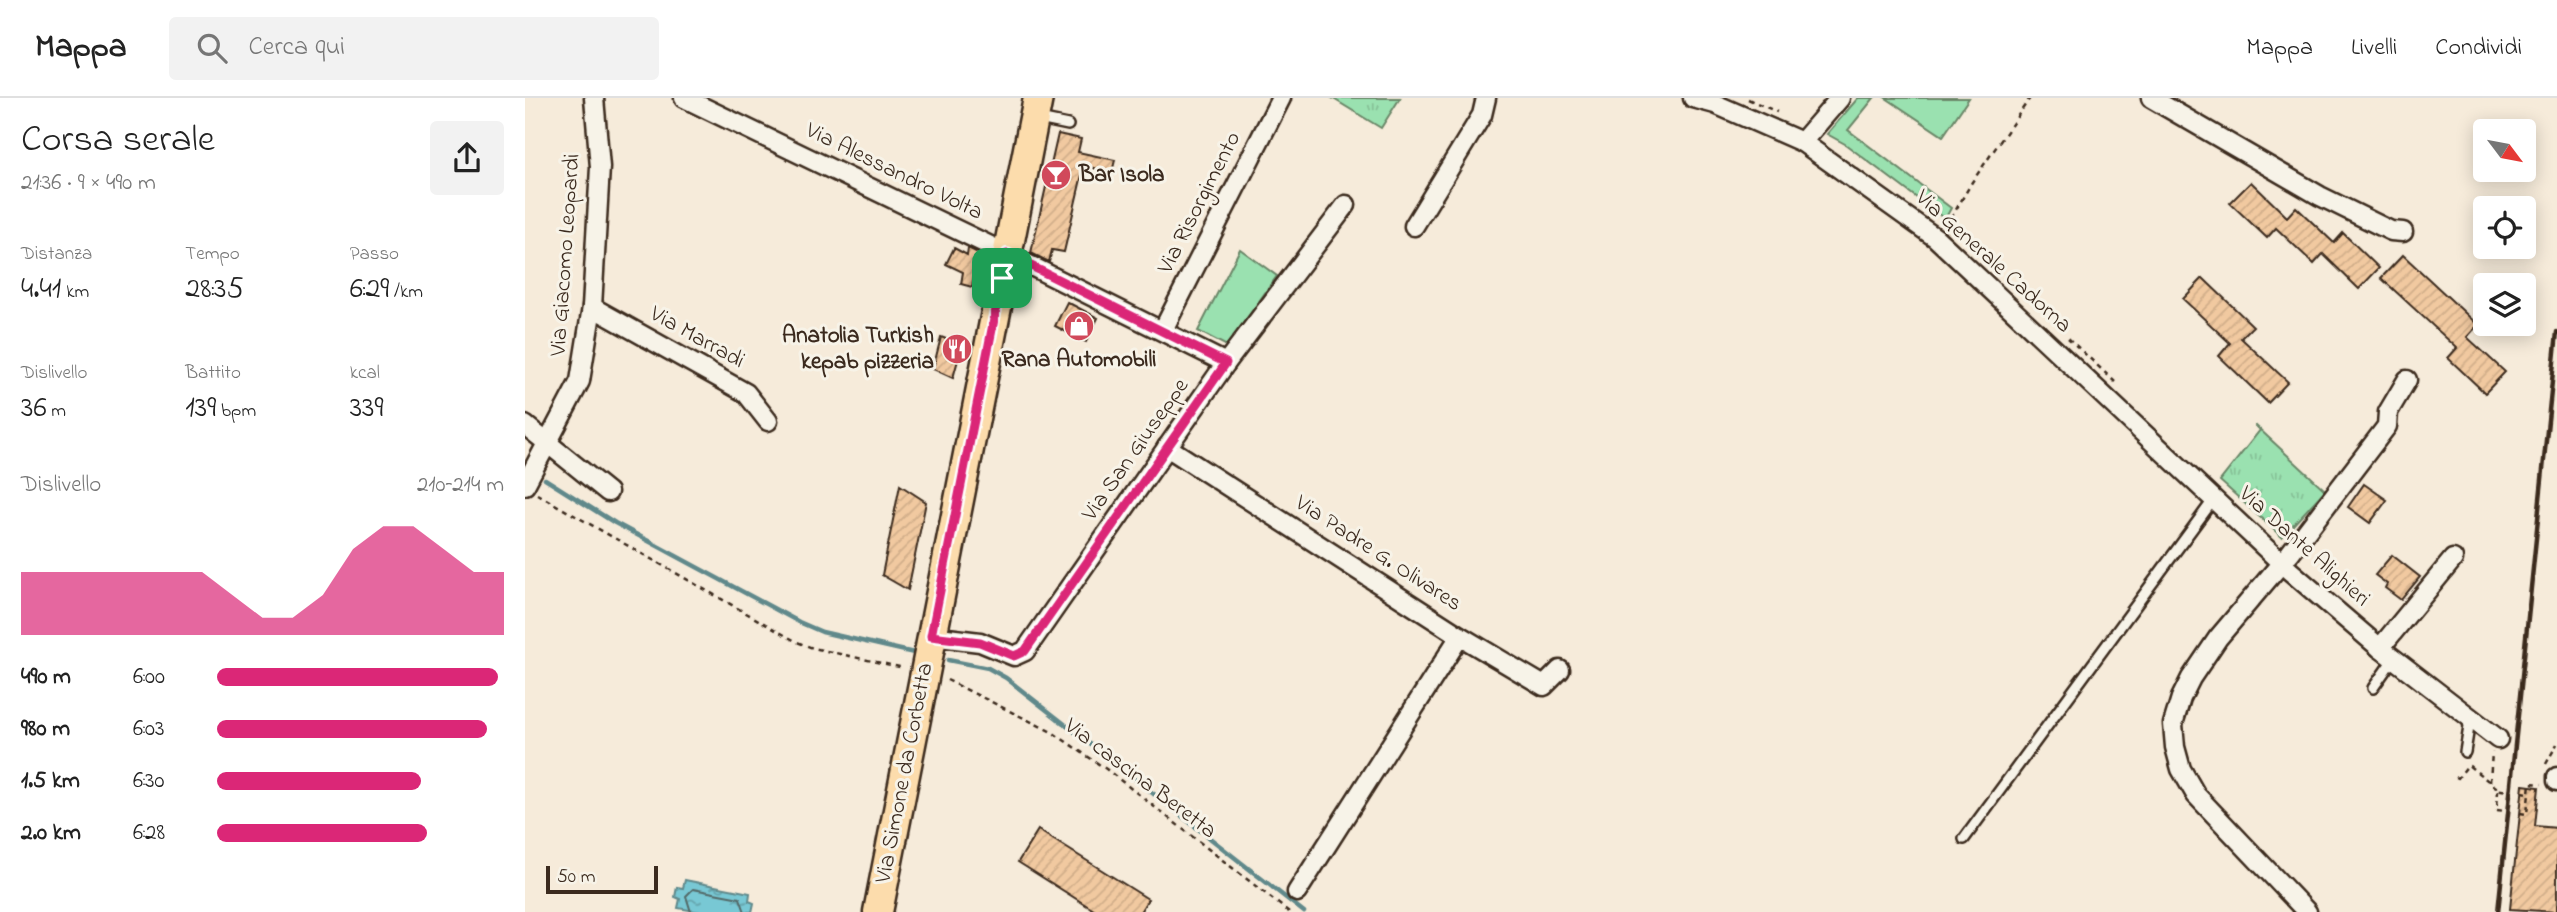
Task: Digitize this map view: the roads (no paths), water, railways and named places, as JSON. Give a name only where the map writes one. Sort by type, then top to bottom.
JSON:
[{"type":"main road","name":"Via Simone da Corbetta","points":[[878,912],[1036,108]]},
{"type":"street","name":"Via Giacomo Leopardi","points":[[529,489],[548,442],[580,381],[592,307],[600,167],[594,98]]},
{"type":"street","name":"Via Alessandro Volta","points":[[684,98],[1007,254]]},
{"type":"street","name":"Via Risorgimento","points":[[1163,330],[1281,98]]},
{"type":"street","points":[[1414,226],[1482,115],[1486,98]]},
{"type":"street","name":"Via Generale Cadorna","points":[[1693,98],[1715,104],[1802,142],[1936,238],[2196,482]]},
{"type":"street","points":[[1802,142],[1840,98]]},
{"type":"street","points":[[2151,98],[2320,196],[2391,231],[2403,232]]},
{"type":"street","points":[[1226,363],[1346,205]]},
{"type":"street","name":"Via San Giuseppe","points":[[931,636],[980,642],[1014,656],[1025,651],[1226,363],[1007,254]]},
{"type":"street","name":"Via Marradi","points":[[592,307],[746,393],[768,421]]},
{"type":"street","points":[[2307,912],[2196,795],[2181,769],[2173,724],[2191,678],[2218,638],[2282,562],[2387,426],[2388,412],[2407,380]]},
{"type":"street","points":[[525,425],[608,492]]},
{"type":"street","name":"Via Padre G. Olivares","points":[[1167,447],[1544,687],[1560,670]]},
{"type":"street","name":"Via Dante Alighieri","points":[[2196,482],[2282,562],[2387,653],[2498,739]]},
{"type":"street","points":[[2387,653],[2453,559]]},
{"type":"street","points":[[1297,892],[1460,636]]},
{"type":"lane","points":[[1036,108],[1068,125]]},
{"type":"lane","points":[[1963,839],[2214,499]]},
{"type":"lane","points":[[2373,688],[2387,653]]},
{"type":"lane","points":[[2465,752],[2469,727],[2467,715]]},
{"type":"water","points":[[685,880],[750,893],[749,901],[754,903],[752,912],[700,912],[678,908],[680,899],[675,897],[677,887],[683,888]]},
{"type":"waterway","points":[[545,479],[615,523],[799,622],[822,632],[914,653]]},
{"type":"waterway","points":[[948,660],[988,668],[1006,678],[1304,912]]},
{"type":"railway","points":[[2498,912],[2557,332]]},
{"type":"place","name":"Bar Isola","points":[[1056,175]]},
{"type":"place","name":"Rana Automobili","points":[[1079,326]]},
{"type":"place","name":"Anatolia Turkish kepab pizzeria","points":[[957,349]]}]
